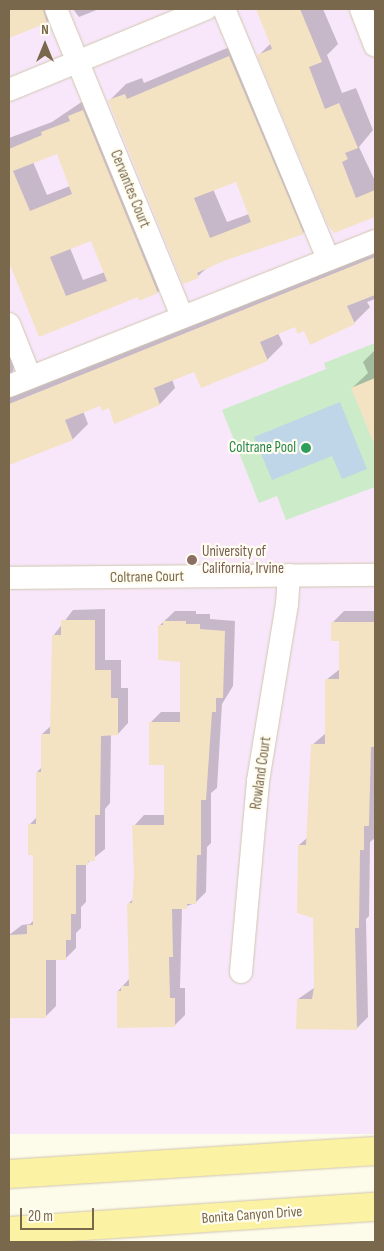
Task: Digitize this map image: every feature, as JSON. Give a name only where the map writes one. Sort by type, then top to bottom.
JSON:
[{"type":"main road","points":[[9,1174],[375,1152]]},
{"type":"main road","name":"Bonita Canyon Drive","points":[[9,1231],[375,1207]]},
{"type":"street","name":"Cervantes Court","points":[[56,9],[182,316]]},
{"type":"street","points":[[9,90],[206,9]]},
{"type":"street","points":[[224,9],[328,259]]},
{"type":"street","points":[[361,9],[375,45]]},
{"type":"street","points":[[9,386],[375,241]]},
{"type":"street","points":[[9,324],[30,377]]},
{"type":"street","name":"Coltrane Court","points":[[9,578],[375,574]]},
{"type":"street","name":"Rowland Court","points":[[241,972],[258,781],[287,604],[289,575]]},
{"type":"shaded area","name":"University of California, Irvine","points":[[9,9],[375,9],[375,1134],[9,1134]]},
{"type":"green space","name":"Coltrane Pool","points":[[375,343],[375,487],[286,520],[277,496],[259,503],[222,410],[326,369],[324,363]]},
{"type":"water","name":"Coltrane Pool","points":[[340,402],[367,469],[342,479],[332,456],[272,480],[254,437]]},
{"type":"building","points":[[9,9],[43,9],[47,23],[9,38]]},
{"type":"building","points":[[256,9],[300,9],[322,62],[309,67],[325,109],[339,103],[358,148],[345,153],[348,159],[342,162],[356,198],[375,190],[375,217],[334,233],[328,225],[257,55],[272,49]]},
{"type":"building","points":[[229,56],[304,234],[226,260],[197,273],[199,278],[183,284],[108,100],[125,94],[127,99]],"holes":[[[236,182],[251,222],[210,238],[194,198]]]},
{"type":"building","points":[[83,110],[158,293],[139,301],[138,297],[39,337],[9,262],[9,149],[42,135],[41,132],[70,121],[68,116]],"holes":[[[57,154],[72,194],[30,211],[13,171]],[[91,241],[107,281],[66,296],[50,257]]]},
{"type":"building","points":[[375,257],[375,295],[347,306],[355,324],[310,345],[304,331],[298,334],[295,327],[260,342],[268,361],[201,388],[194,372],[154,388],[160,405],[114,424],[109,408],[102,411],[100,406],[65,420],[73,440],[9,465],[9,404]]},
{"type":"building","points":[[375,378],[375,446],[351,388]]},
{"type":"building","points":[[61,620],[95,620],[95,670],[111,670],[111,698],[118,698],[118,735],[101,736],[100,815],[95,815],[95,861],[88,861],[88,865],[76,865],[76,914],[71,914],[71,940],[66,940],[66,960],[46,960],[46,1018],[9,1018],[10,935],[27,934],[27,925],[33,925],[33,855],[28,855],[28,824],[36,824],[36,772],[41,772],[41,734],[50,734],[52,635],[61,635]]},
{"type":"building","points":[[163,621],[186,621],[186,624],[200,624],[200,629],[225,631],[223,698],[216,698],[216,712],[212,712],[206,800],[201,800],[201,855],[197,855],[196,904],[187,904],[187,909],[172,909],[173,957],[169,957],[170,998],[175,998],[175,1027],[117,1028],[117,991],[121,991],[121,986],[129,986],[127,903],[132,903],[134,875],[132,825],[164,825],[164,765],[149,765],[149,722],[180,722],[180,662],[158,660],[158,625],[163,625]]},
{"type":"building","points":[[331,622],[375,622],[375,747],[371,747],[369,826],[364,826],[364,850],[360,850],[359,928],[355,928],[357,1030],[296,1029],[297,999],[312,999],[314,987],[313,918],[297,913],[298,845],[306,845],[311,744],[325,744],[325,679],[339,679],[339,641],[331,641]]},
{"type":"place","name":"Coltrane Pool","points":[[306,448]]},
{"type":"place","name":"University of California, Irvine","points":[[192,560]]}]
